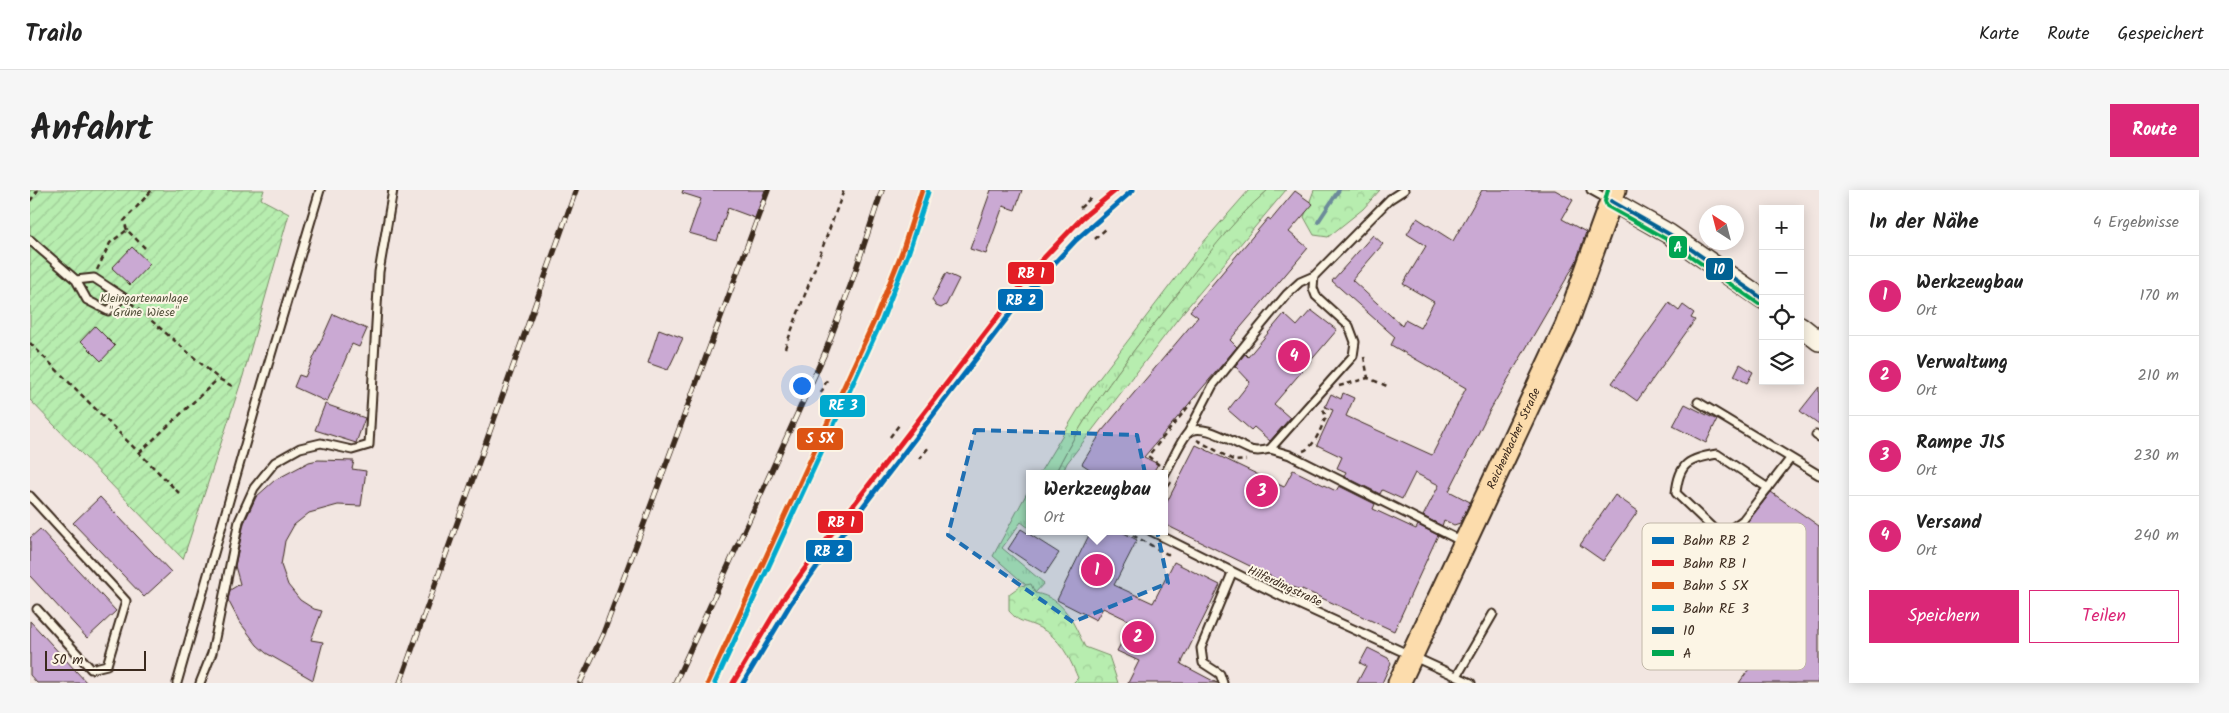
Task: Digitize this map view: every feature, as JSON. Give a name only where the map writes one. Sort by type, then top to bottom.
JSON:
[{"type":"main road","points":[[1613,196],[1759,296]]},
{"type":"main road","name":"Reichenbacher Straße","points":[[1399,683],[1566,326],[1613,196]]},
{"type":"main road","points":[[1804,329],[1819,340]]},
{"type":"lane","points":[[178,683],[262,385],[320,190]]},
{"type":"lane","points":[[200,683],[212,653],[239,521],[254,488],[275,462],[300,448],[321,444],[352,450],[369,445],[379,272],[393,190]]},
{"type":"lane","points":[[1167,470],[1213,385],[1287,294],[1300,282],[1314,276],[1390,199],[1404,190]]},
{"type":"lane","points":[[1591,190],[1613,196]]},
{"type":"lane","points":[[30,240],[76,280],[87,300],[108,311],[123,297],[94,278],[76,280]]},
{"type":"lane","points":[[1270,449],[1353,356],[1355,342],[1348,326],[1316,296],[1314,276]]},
{"type":"lane","points":[[1698,402],[1819,475]]},
{"type":"lane","points":[[1188,433],[1196,429],[1209,431],[1251,450],[1270,449],[1290,455],[1466,543]]},
{"type":"lane","points":[[1707,523],[1676,493],[1678,474],[1693,458],[1717,454],[1768,488]]},
{"type":"lane","points":[[1739,523],[1790,459]]},
{"type":"lane","points":[[30,496],[126,601],[108,665],[91,669],[37,609]]},
{"type":"lane","name":"Hilferdingstraße","points":[[1159,535],[1232,573],[1471,683]]},
{"type":"lane","points":[[1222,683],[1220,674],[1204,663],[1201,648],[1232,573]]},
{"type":"lane","points":[[1457,676],[1493,614]]},
{"type":"path","points":[[30,201],[38,190]]},
{"type":"path","points":[[145,248],[127,230],[124,221],[152,190]]},
{"type":"path","points":[[785,348],[844,190]]},
{"type":"path","points":[[1080,208],[1091,198]]},
{"type":"path","points":[[1096,239],[1107,228]]},
{"type":"path","points":[[94,278],[110,243],[127,230]]},
{"type":"path","points":[[123,297],[219,379],[234,387]]},
{"type":"path","points":[[30,343],[179,493]]},
{"type":"path","points":[[1363,349],[1368,378]]},
{"type":"path","points":[[139,454],[219,379]]},
{"type":"path","points":[[821,393],[827,380]]},
{"type":"path","points":[[850,406],[856,392]]},
{"type":"path","points":[[1160,466],[1148,456],[1193,400]]},
{"type":"path","points":[[890,437],[899,425]]},
{"type":"path","points":[[919,460],[929,447]]},
{"type":"highlighted area","points":[[975,430],[1137,435],[1168,583],[1073,622],[948,535]]},
{"type":"green space","name":"Kleingartenanlage \"Grüne Wiese\"","points":[[30,190],[264,190],[261,199],[289,214],[243,376],[183,559],[30,400]]},
{"type":"green space","points":[[1249,190],[1268,190],[1242,215],[1218,243],[1125,362],[1094,405],[1057,470],[1041,470],[1088,393],[1200,246]]},
{"type":"green space","points":[[1268,190],[1286,190],[1180,316],[1067,463],[1064,470],[1057,470],[1094,405],[1125,362],[1195,271],[1254,202]]},
{"type":"green space","points":[[1314,190],[1380,190],[1363,209],[1328,237],[1314,235],[1304,217]]},
{"type":"green space","points":[[1026,495],[1026,526],[1021,522],[1002,548],[1044,583],[1035,593],[993,556]]},
{"type":"green space","points":[[1031,584],[1035,593],[1054,600],[1067,613],[1085,647],[1109,656],[1118,683],[1073,683],[1078,678],[1066,653],[1056,639],[1042,629],[1018,619],[1009,611],[1009,594],[1020,586]]},
{"type":"building","points":[[683,190],[765,190],[755,218],[728,208],[717,241],[689,233],[701,199],[682,193]]},
{"type":"building","points":[[991,190],[1022,190],[1015,210],[1003,206],[986,254],[970,249]]},
{"type":"building","points":[[1482,190],[1555,190],[1573,200],[1562,219],[1586,232],[1576,262],[1489,412],[1449,491],[1470,502],[1460,523],[1454,525],[1444,520],[1442,526],[1423,516],[1439,485],[1415,473],[1402,499],[1382,490],[1380,494],[1344,476],[1346,472],[1337,468],[1342,457],[1317,445],[1333,410],[1325,407],[1331,394],[1341,399],[1343,393],[1354,398],[1346,416],[1432,455],[1466,388],[1391,345],[1395,337],[1332,281],[1373,235],[1383,244],[1352,280],[1402,326],[1405,320],[1420,328],[1434,302],[1403,284],[1426,246],[1407,234],[1417,218],[1453,241]]},
{"type":"building","points":[[1295,191],[1313,204],[1289,232],[1308,248],[1230,340],[1237,347],[1144,457],[1158,464],[1154,470],[1091,470],[1082,464],[1102,431],[1198,317],[1190,311],[1268,218],[1271,220]]},
{"type":"building","points":[[132,247],[150,264],[130,285],[112,268]]},
{"type":"building","points":[[946,273],[959,279],[946,305],[941,308],[936,306],[932,300]]},
{"type":"building","points":[[1669,303],[1679,311],[1683,305],[1694,313],[1691,318],[1695,320],[1637,401],[1612,383]]},
{"type":"building","points":[[1311,310],[1337,330],[1274,404],[1290,418],[1270,441],[1254,427],[1251,430],[1228,410],[1250,382],[1235,366],[1245,354],[1248,357],[1284,314],[1297,326]]},
{"type":"building","points":[[333,314],[367,329],[359,347],[352,344],[327,402],[294,387],[299,375],[305,377]]},
{"type":"building","points":[[95,326],[115,346],[101,361],[81,341]]},
{"type":"building","points":[[659,329],[683,338],[668,370],[648,363]]},
{"type":"building","points":[[1740,364],[1753,372],[1747,383],[1734,376]]},
{"type":"building","points":[[1819,387],[1819,425],[1800,411]]},
{"type":"building","points":[[325,404],[365,418],[356,443],[315,430]]},
{"type":"building","points":[[1685,404],[1717,420],[1706,443],[1673,426]]},
{"type":"building","points":[[1196,445],[1284,487],[1293,470],[1336,491],[1339,486],[1375,504],[1373,509],[1416,529],[1418,525],[1438,535],[1394,631],[1302,589],[1301,591],[1168,526],[1168,500]]},
{"type":"building","points":[[318,460],[354,461],[352,469],[366,471],[361,506],[338,505],[309,513],[294,525],[285,541],[281,565],[288,585],[300,600],[314,609],[322,611],[311,640],[323,642],[313,680],[266,653],[257,645],[239,621],[228,600],[230,590],[240,584],[235,566],[244,523],[256,497],[275,480],[309,462]]},
{"type":"building","points":[[1771,492],[1819,526],[1819,683],[1739,683],[1748,670],[1806,670],[1806,523],[1747,523]]},
{"type":"building","points":[[1615,495],[1638,511],[1603,561],[1580,545]]},
{"type":"building","points":[[100,497],[171,572],[144,597],[73,523]]},
{"type":"building","points":[[40,529],[116,611],[87,638],[30,576],[30,538]]},
{"type":"building","points":[[1021,529],[1026,532],[1026,535],[1030,535],[1059,553],[1045,574],[1008,549]]},
{"type":"building","points":[[1089,535],[1128,535],[1137,540],[1114,585],[1153,603],[1174,562],[1220,585],[1181,664],[1217,683],[1128,683],[1139,661],[1117,651],[1132,622],[1103,608],[1096,620],[1057,600]]},
{"type":"building","points":[[30,621],[87,683],[37,683],[30,675]]},
{"type":"building","points":[[1368,648],[1388,658],[1391,663],[1382,683],[1357,683],[1366,666],[1360,663]]},
{"type":"waterway","points":[[1318,222],[1339,190]]},
{"type":"railway","points":[[400,683],[576,190]]},
{"type":"railway","points":[[580,683],[603,634],[768,190]]},
{"type":"railway","points":[[675,683],[824,355],[851,284],[882,190]]},
{"type":"transit line","points":[[708,683],[876,317],[902,252],[922,190]]},
{"type":"transit line","points":[[733,683],[783,599],[809,563],[1038,264],[1082,218],[1116,190]]},
{"type":"transit line","points":[[743,683],[791,603],[816,568],[1024,296],[1076,240],[1133,190]]},
{"type":"transit line","name":"A","points":[[1608,190],[1605,201],[1607,206],[1666,239],[1759,304]]},
{"type":"transit line","points":[[715,683],[882,320],[908,254],[928,192]]},
{"type":"transit line","name":"10","points":[[1611,201],[1669,234],[1759,296]]},
{"type":"place","name":"Versand","points":[[1294,356]]},
{"type":"place","name":"Rampe JIS","points":[[1262,491]]},
{"type":"place","name":"Werkzeugbau","points":[[1097,570]]},
{"type":"place","name":"Verwaltung","points":[[1138,637]]}]
